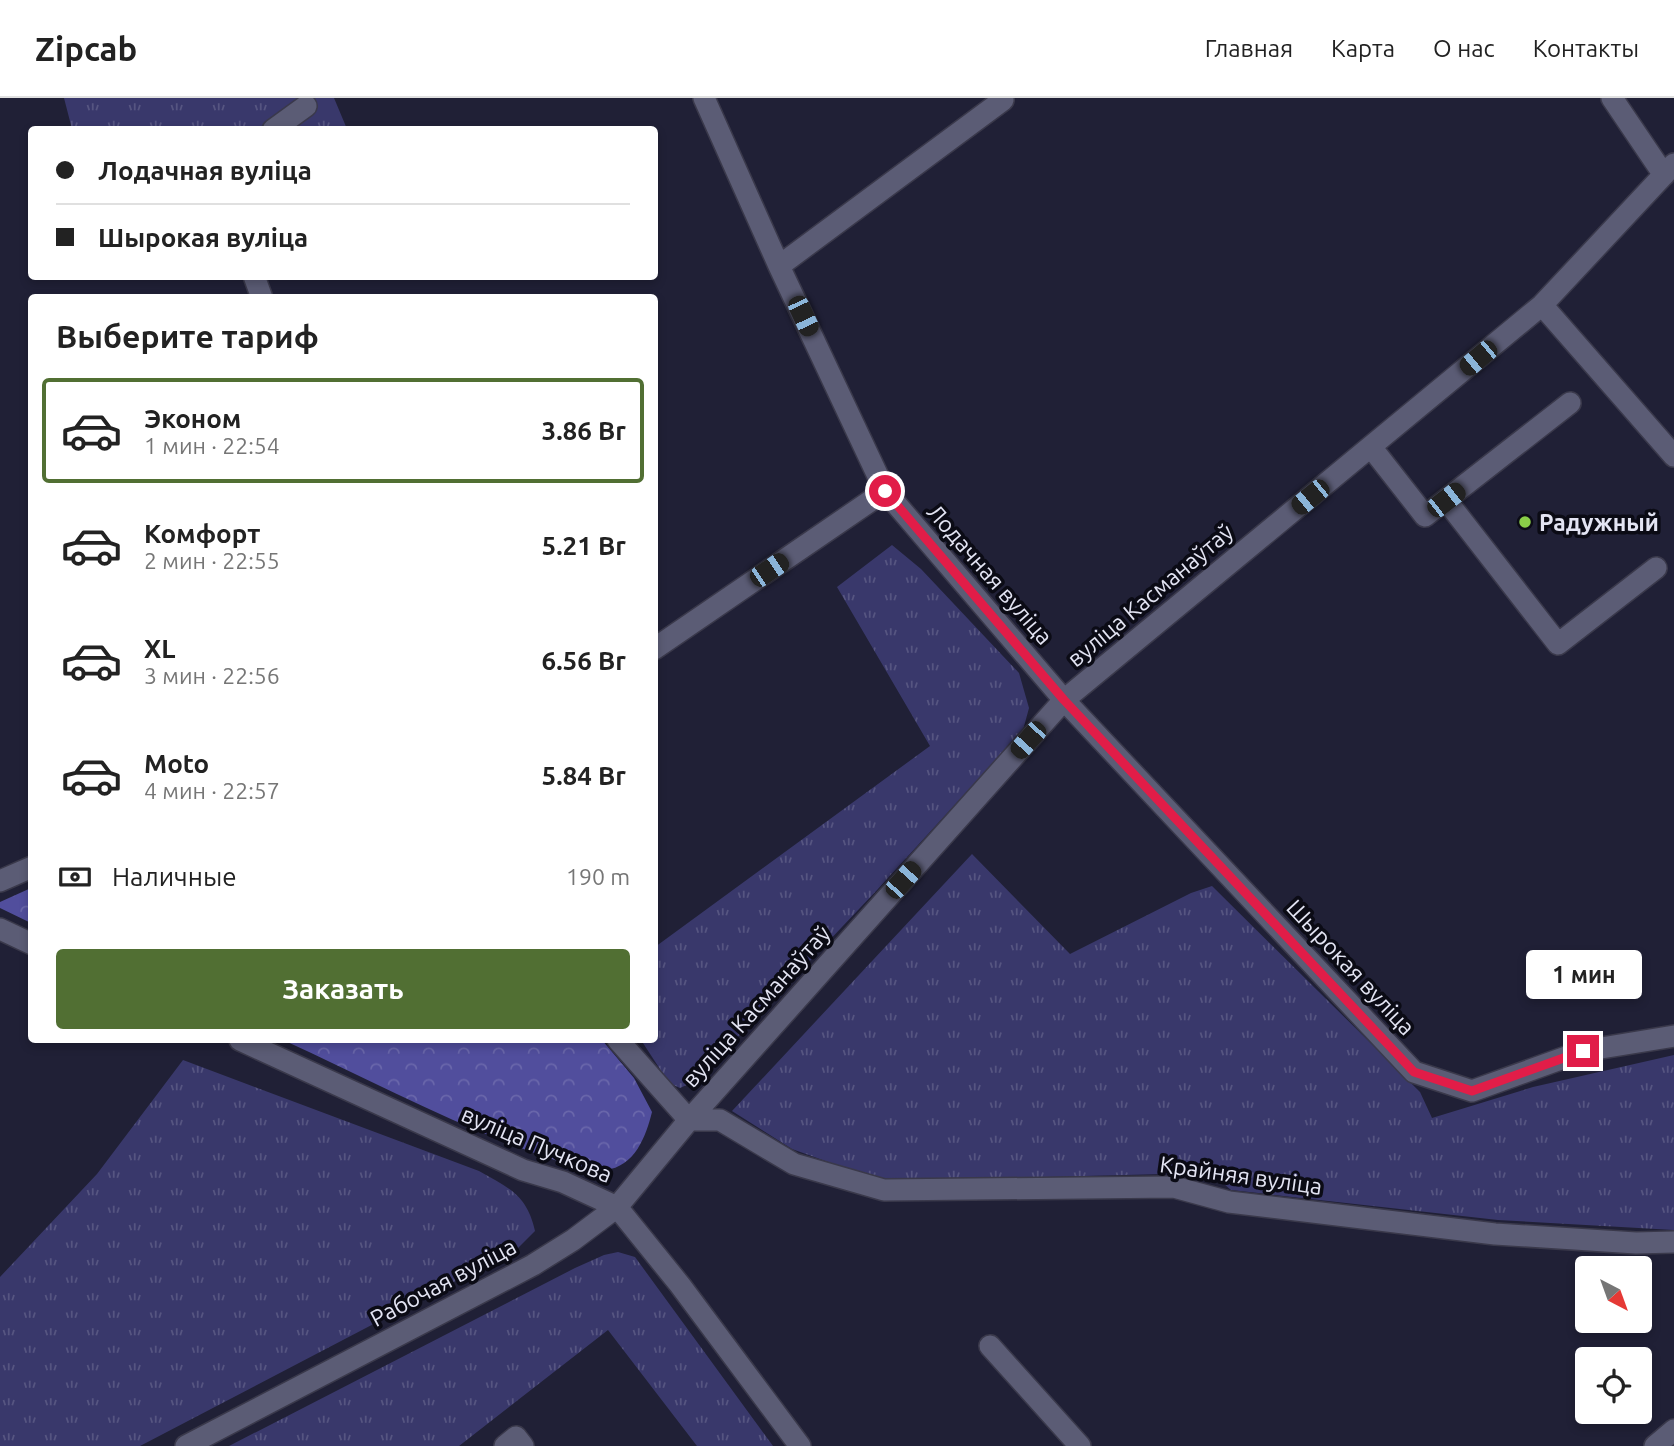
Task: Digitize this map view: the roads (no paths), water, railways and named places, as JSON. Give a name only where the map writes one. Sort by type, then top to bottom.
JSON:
[{"type":"street","name":"Лодачная вуліца","points":[[704,98],[779,266],[885,491],[1064,700]]},
{"type":"street","points":[[1612,98],[1669,170]]},
{"type":"street","points":[[779,266],[1003,100]]},
{"type":"street","points":[[278,126],[306,106]]},
{"type":"street","name":"вуліца Касманаўтаў","points":[[689,1121],[1064,700],[1542,306],[1669,170]]},
{"type":"street","points":[[1542,306],[1674,456]]},
{"type":"street","points":[[1371,447],[1425,516],[1570,403]]},
{"type":"street","points":[[658,646],[885,491]]},
{"type":"street","points":[[1446,500],[1558,644],[1657,568]]},
{"type":"street","name":"Шырокая вуліца","points":[[1064,700],[1414,1072],[1472,1091],[1583,1051],[1674,1036]]},
{"type":"street","points":[[0,881],[28,869]]},
{"type":"street","points":[[0,929],[28,942]]},
{"type":"street","name":"вуліца Пучкова","points":[[247,1043],[523,1170],[563,1182],[617,1207],[680,1285],[800,1446]]},
{"type":"street","points":[[621,1043],[689,1121]]},
{"type":"street","name":"Крайняя вуліца","points":[[689,1121],[720,1120],[794,1164],[884,1190],[1174,1187],[1230,1202],[1495,1234],[1636,1243],[1674,1242]]},
{"type":"street","name":"Рабочая вуліца","points":[[186,1446],[533,1265],[573,1240],[617,1207],[689,1121]]},
{"type":"street","points":[[990,1346],[1080,1446]]},
{"type":"street","points":[[1655,1446],[1674,1430]]},
{"type":"street","points":[[505,1446],[516,1437],[523,1446]]},
{"type":"place","name":"Радужный","points":[[1525,522]]}]
